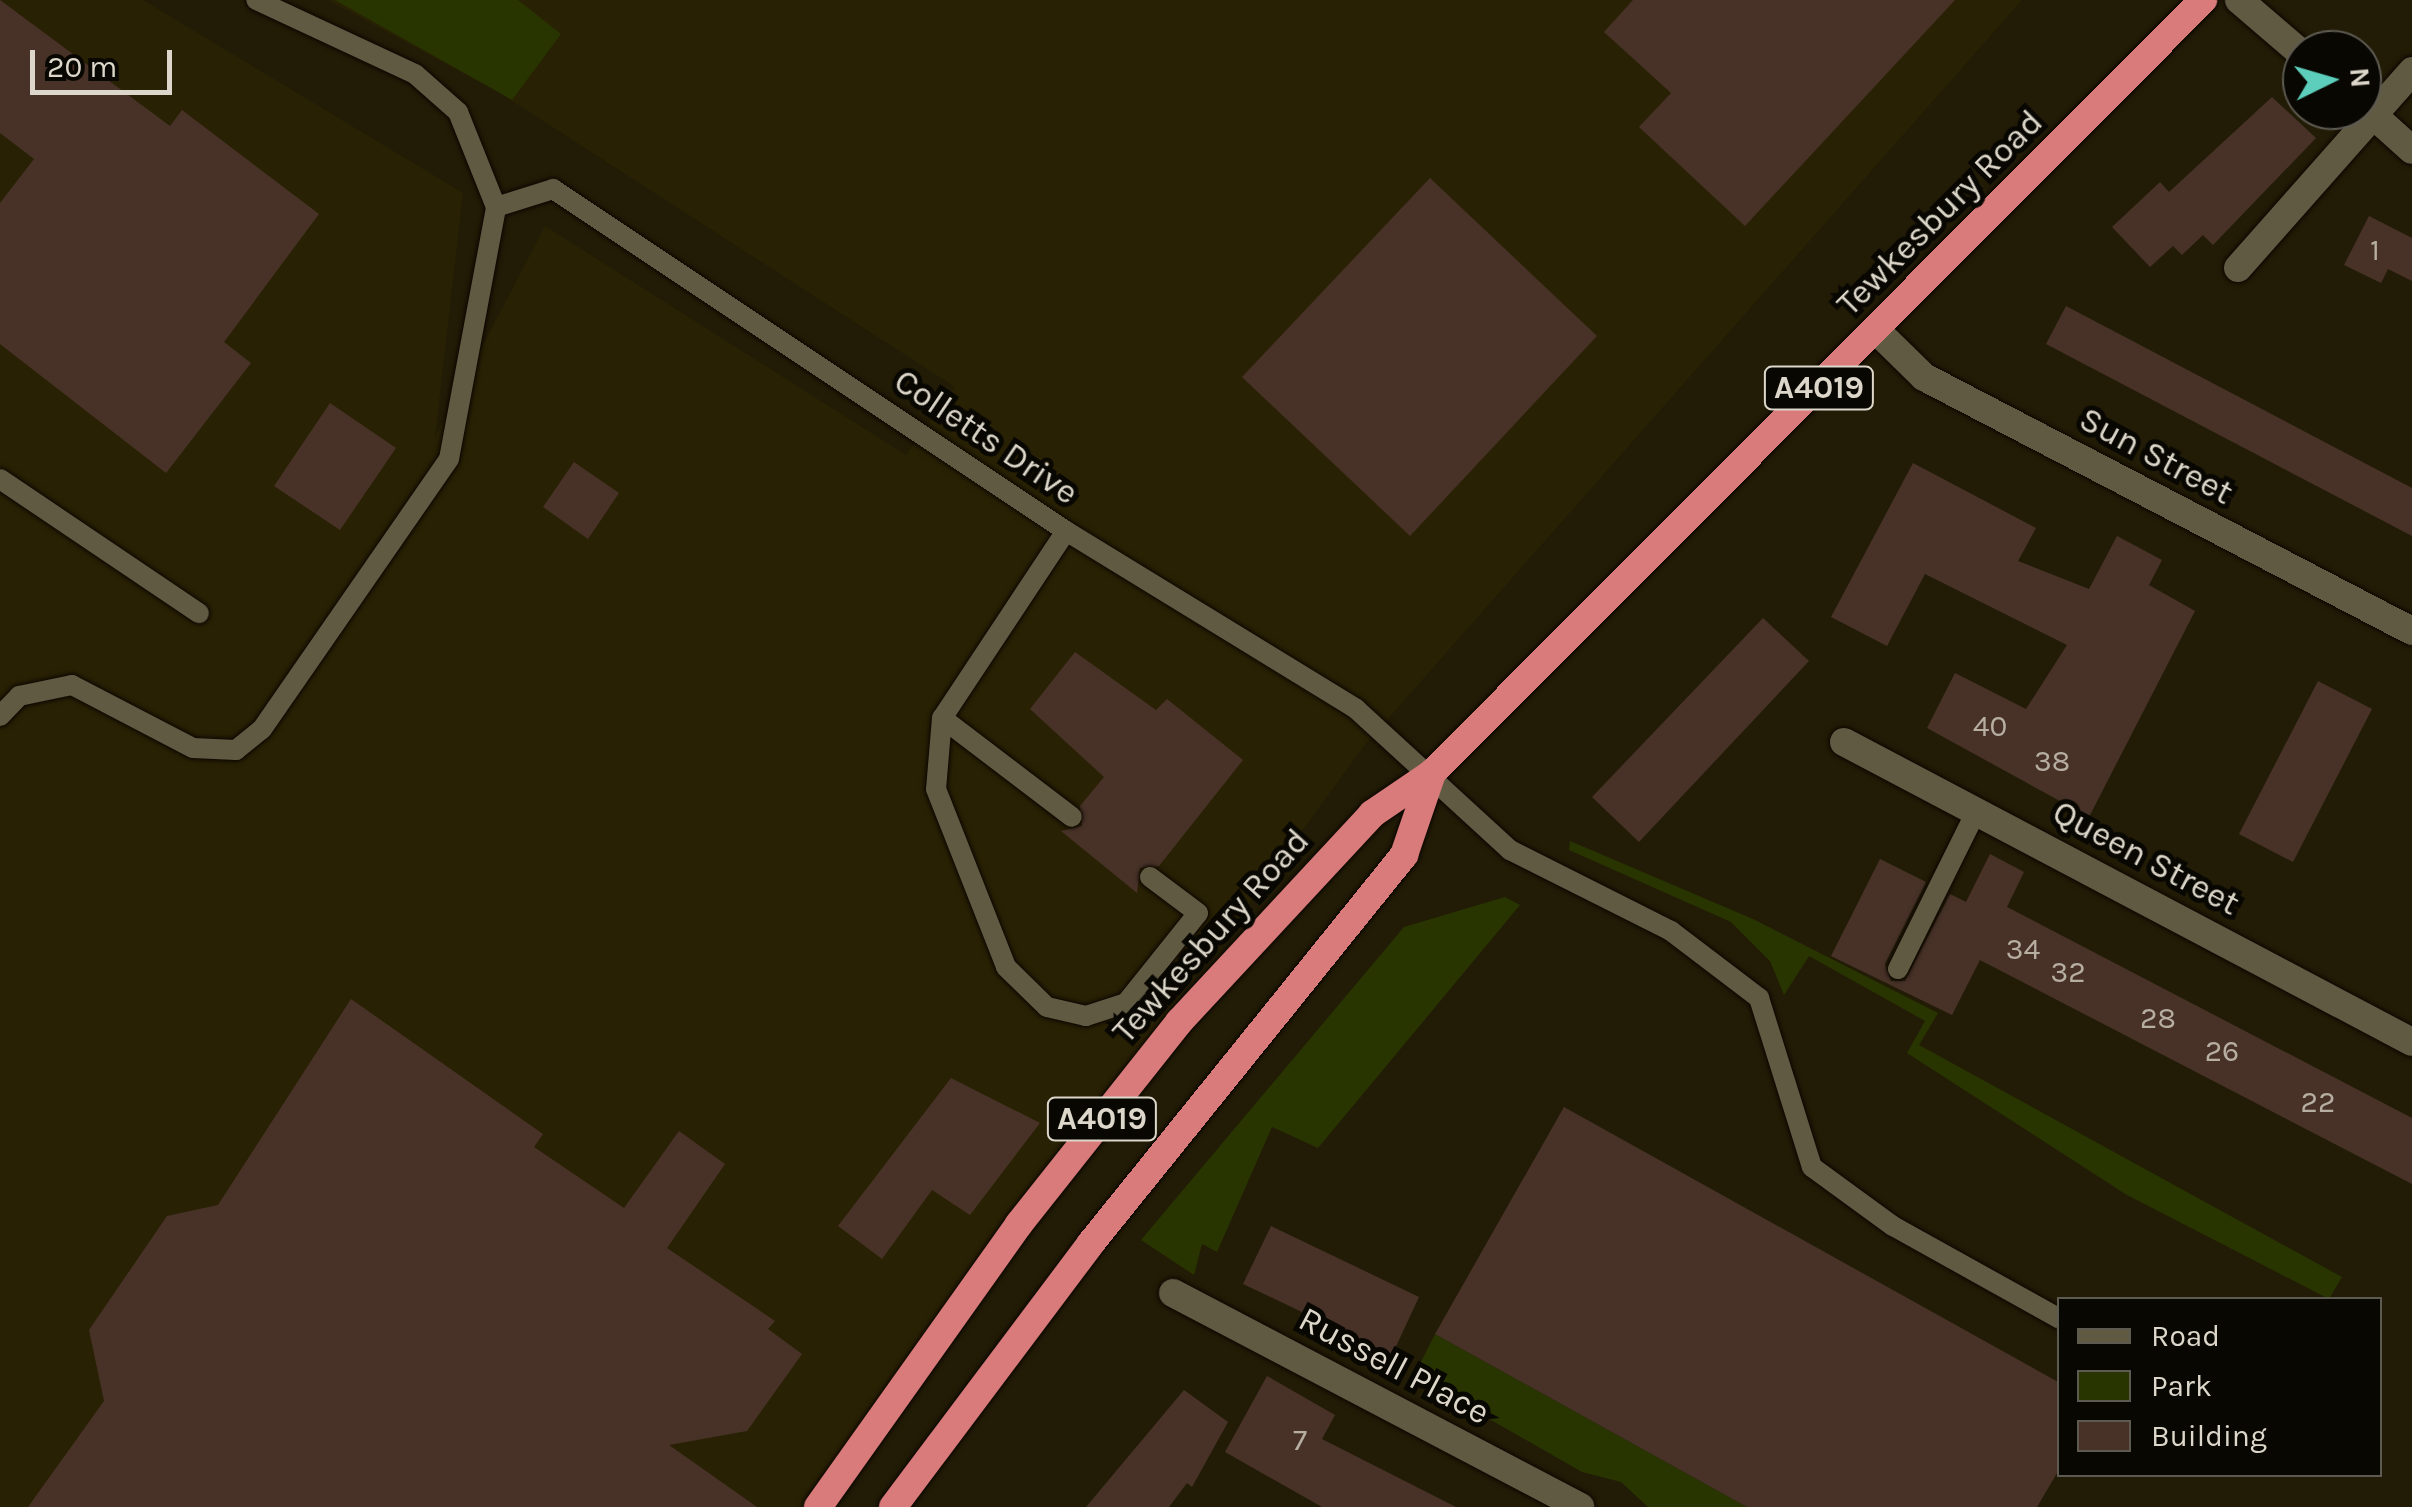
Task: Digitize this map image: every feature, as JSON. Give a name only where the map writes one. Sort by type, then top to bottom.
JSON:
[{"type":"highway","name":"Tewkesbury Road","points":[[818,1507],[1019,1224],[1179,1022],[1372,814],[1432,773],[2203,0]]},
{"type":"highway","name":"Tewkesbury Road","points":[[893,1507],[1091,1243],[1404,855],[1432,773]]},
{"type":"street","points":[[2240,0],[2282,37]]},
{"type":"street","points":[[2382,98],[2412,71]]},
{"type":"street","points":[[2382,123],[2412,150]]},
{"type":"street","points":[[2238,268],[2352,130]]},
{"type":"street","name":"Sun Street","points":[[1877,331],[1924,377],[2412,631]]},
{"type":"street","name":"Queen Street","points":[[1844,742],[2412,1042]]},
{"type":"street","name":"Russell Place","points":[[1173,1293],[1580,1507]]},
{"type":"lane","points":[[0,716],[19,696],[72,685],[194,748],[236,750],[262,729],[449,459],[496,206],[458,112],[431,84],[256,0]]},
{"type":"lane","name":"Colletts Drive","points":[[496,206],[552,189],[1066,531],[1356,709],[1432,773],[1510,850],[1671,931],[1759,998],[1812,1167],[1893,1226],[2057,1317]]},
{"type":"lane","points":[[0,479],[199,613]]},
{"type":"lane","points":[[1066,531],[942,718],[936,790],[950,833],[1016,984],[1065,1014],[1126,1004],[1198,913],[1150,877]]},
{"type":"lane","points":[[942,718],[1072,817]]},
{"type":"lane","points":[[1898,969],[1978,810]]},
{"type":"shaded area","points":[[0,0],[143,0],[463,193],[435,437],[545,226],[906,455],[955,387],[500,93],[328,0],[2022,0],[1364,746],[807,1507],[0,1507]]},
{"type":"green space","points":[[335,0],[518,0],[561,34],[512,100]]},
{"type":"green space","points":[[1570,841],[1753,919],[1938,1013],[1919,1045],[2342,1277],[2330,1297],[2325,1297],[2127,1195],[1907,1053],[1925,1021],[1809,956],[1784,995],[1770,961],[1731,922],[1569,850]]},
{"type":"green space","points":[[1505,897],[1520,905],[1318,1148],[1272,1127],[1217,1252],[1202,1244],[1194,1275],[1141,1240],[1404,927]]},
{"type":"green space","points":[[1435,1334],[1747,1507],[1648,1507],[1621,1482],[1582,1472],[1414,1376]]},
{"type":"building","points":[[0,0],[170,126],[182,110],[319,214],[224,342],[251,363],[166,473],[0,344],[0,203],[34,159],[0,133]]},
{"type":"building","points":[[1633,0],[1955,0],[1745,226],[1639,127],[1671,93],[1604,32]]},
{"type":"building","points":[[2272,97],[2282,106],[2282,130],[2307,130],[2316,138],[2213,245],[2203,235],[2182,255],[2173,246],[2150,267],[2112,227],[2160,182],[2169,192]]},
{"type":"building","points":[[1430,178],[1597,336],[1410,536],[1242,377]]},
{"type":"building","points":[[2369,216],[2412,238],[2412,281],[2388,269],[2381,283],[2344,265]]},
{"type":"building","points":[[2066,306],[2412,488],[2412,536],[2046,344]]},
{"type":"building","points":[[330,403],[396,448],[340,530],[274,486]]},
{"type":"building","points":[[574,462],[619,493],[588,539],[543,507]]},
{"type":"building","points":[[1913,463],[2036,528],[2018,561],[2089,589],[2117,536],[2162,560],[2149,585],[2195,611],[2089,817],[1927,728],[1955,673],[2026,709],[2067,645],[1925,574],[1887,646],[1831,617]]},
{"type":"building","points":[[1763,618],[1809,661],[1639,842],[1592,797]]},
{"type":"building","points":[[1075,652],[1156,710],[1167,699],[1243,760],[1159,866],[1140,868],[1137,893],[1061,831],[1082,826],[1080,806],[1104,777],[1030,709]]},
{"type":"building","points":[[2318,681],[2372,709],[2293,862],[2239,834]]},
{"type":"building","points":[[1990,854],[2024,872],[2007,907],[2412,1118],[2412,1184],[1980,960],[1952,1015],[1831,956],[1880,859],[1926,882],[1885,964],[1891,981],[1905,981],[1950,894],[1966,902]]},
{"type":"building","points":[[351,999],[543,1134],[534,1147],[624,1208],[679,1131],[725,1164],[667,1248],[775,1321],[768,1329],[802,1354],[747,1431],[669,1445],[757,1507],[28,1507],[104,1401],[89,1330],[167,1216],[218,1205]]},
{"type":"building","points":[[951,1078],[1040,1123],[970,1215],[932,1190],[882,1259],[838,1226]]},
{"type":"building","points":[[1564,1107],[2057,1381],[2057,1473],[2037,1507],[1747,1507],[1435,1334]]},
{"type":"building","points":[[1271,1226],[1419,1297],[1392,1355],[1243,1284]]},
{"type":"building","points":[[1267,1376],[1335,1415],[1322,1439],[1456,1507],[1322,1507],[1225,1452]]},
{"type":"building","points":[[1184,1390],[1228,1422],[1192,1487],[1187,1483],[1169,1507],[1086,1507]]}]
